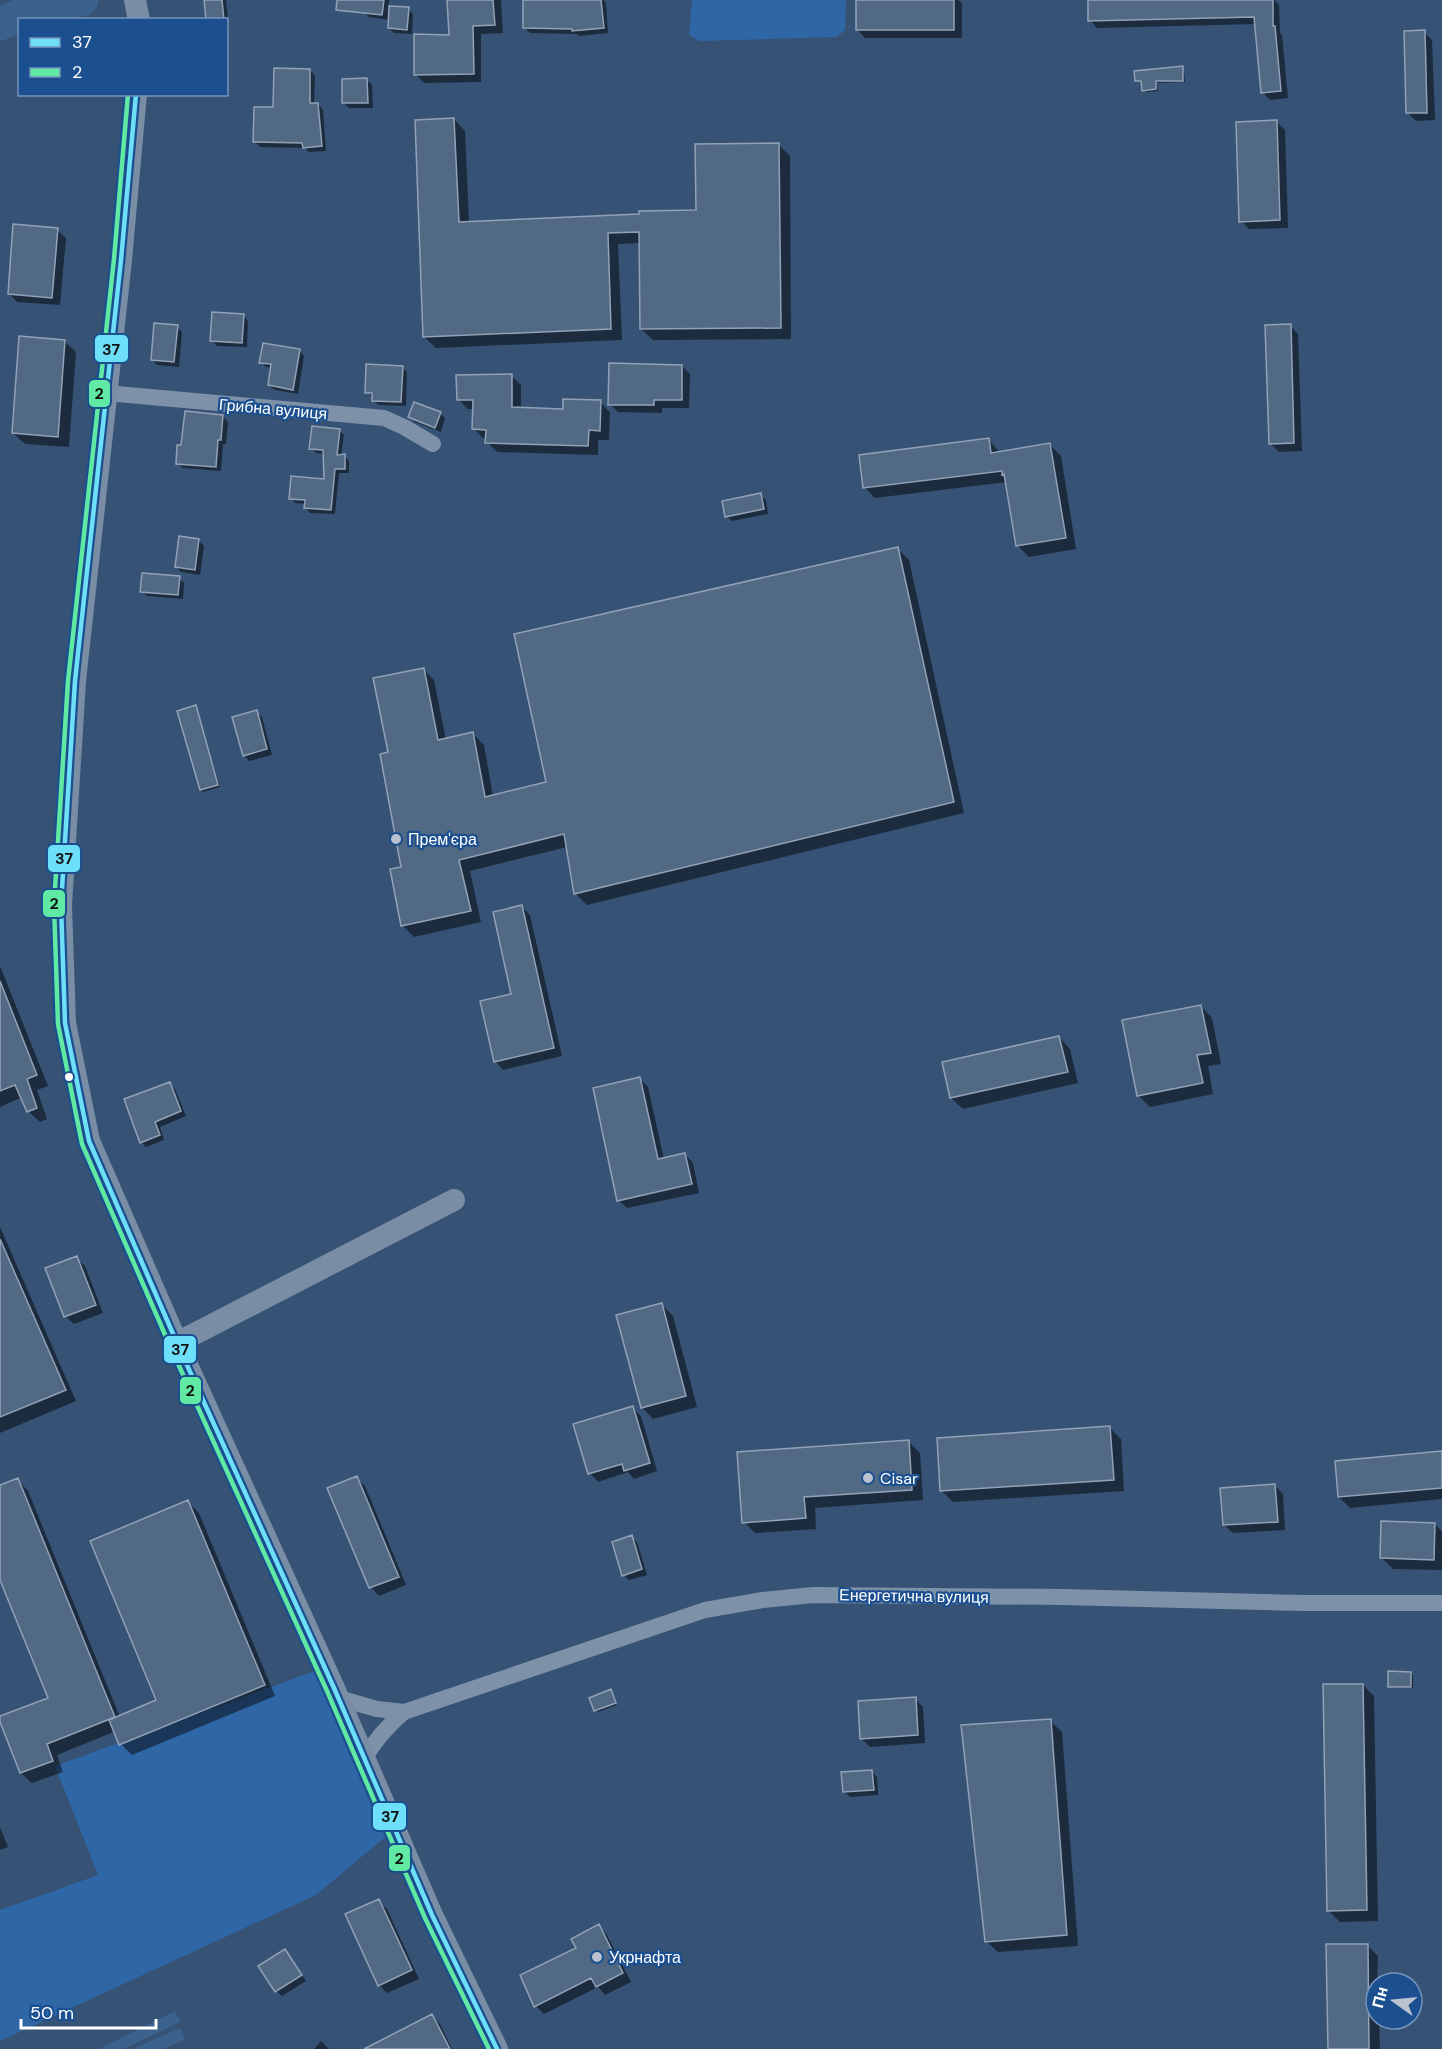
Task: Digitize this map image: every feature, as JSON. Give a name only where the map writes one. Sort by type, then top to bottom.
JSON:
[{"type":"main road","points":[[135,0],[139,18]]},
{"type":"main road","points":[[136,96],[75,681],[61,905],[65,1023],[88,1141],[338,1698],[432,1915],[497,2049]]},
{"type":"main road","points":[[177,1343],[454,1200]]},
{"type":"street","name":"Грибна вулиця","points":[[106,393],[384,418],[432,444]]},
{"type":"street","name":"Енергетична вулиця","points":[[364,1759],[376,1738],[387,1725],[404,1712],[705,1610],[764,1600],[813,1595],[1442,1603]]},
{"type":"street","name":"Енергетична вулиця","points":[[338,1698],[377,1709],[404,1712]]},
{"type":"shaded area","points":[[692,0],[846,0],[845,30],[837,37],[700,41],[689,35]]},
{"type":"shaded area","points":[[320,1669],[389,1834],[316,1895],[0,2041],[0,1910],[98,1875],[55,1766]]},
{"type":"shaded area","points":[[175,2011],[180,2022],[124,2049],[99,2049]]},
{"type":"shaded area","points":[[180,2028],[185,2039],[164,2049],[133,2049]]},
{"type":"building","points":[[204,0],[222,0],[224,18],[206,18]]},
{"type":"building","points":[[337,0],[384,0],[382,15],[336,10]]},
{"type":"building","points":[[447,0],[493,0],[495,25],[473,26],[474,74],[414,75],[414,34],[449,35]]},
{"type":"building","points":[[523,0],[601,0],[604,28],[572,31],[572,29],[523,28]]},
{"type":"building","points":[[856,0],[954,0],[954,30],[856,30]]},
{"type":"building","points":[[1088,0],[1273,0],[1273,26],[1275,26],[1281,91],[1261,93],[1254,17],[1088,21]]},
{"type":"building","points":[[389,6],[409,7],[407,30],[388,28]]},
{"type":"building","points":[[1425,30],[1427,113],[1406,113],[1404,31]]},
{"type":"building","points":[[1183,66],[1183,81],[1156,81],[1156,89],[1142,91],[1141,81],[1135,81],[1134,71]]},
{"type":"building","points":[[274,68],[310,69],[310,103],[318,103],[322,146],[303,148],[302,143],[253,142],[254,107],[273,107]]},
{"type":"building","points":[[367,78],[368,103],[342,103],[342,79]]},
{"type":"building","points":[[454,118],[459,222],[639,214],[639,211],[696,210],[695,144],[779,143],[781,328],[640,329],[639,232],[608,233],[611,329],[423,337],[415,120]]},
{"type":"building","points":[[1277,120],[1280,220],[1239,222],[1236,122]]},
{"type":"building","points":[[13,224],[58,228],[52,298],[8,294]]},
{"type":"building","points":[[212,312],[244,314],[242,343],[210,341]]},
{"type":"building","points":[[154,323],[178,325],[174,362],[151,360]]},
{"type":"building","points":[[1291,324],[1294,443],[1269,444],[1265,325]]},
{"type":"building","points":[[19,336],[65,340],[58,437],[12,433]]},
{"type":"building","points":[[263,343],[300,349],[293,390],[268,385],[271,364],[259,363]]},
{"type":"building","points":[[609,363],[682,365],[682,400],[654,400],[654,405],[608,405]]},
{"type":"building","points":[[366,364],[403,366],[401,402],[372,401],[372,393],[365,393]]},
{"type":"building","points":[[512,374],[512,407],[563,409],[563,399],[601,400],[600,431],[589,430],[588,446],[485,443],[486,430],[472,429],[473,400],[457,400],[456,375]]},
{"type":"building","points":[[414,402],[441,412],[435,428],[408,417]]},
{"type":"building","points":[[185,411],[223,415],[216,467],[176,464],[177,445],[181,445]]},
{"type":"building","points":[[312,426],[340,429],[337,455],[345,454],[345,469],[335,469],[331,510],[304,508],[305,500],[289,499],[291,476],[324,479],[323,450],[309,449]]},
{"type":"building","points":[[989,438],[991,453],[1050,443],[1066,538],[1016,546],[1002,471],[863,488],[859,455]]},
{"type":"building","points":[[761,493],[764,509],[725,517],[722,501]]},
{"type":"building","points":[[179,536],[199,539],[195,570],[175,567]]},
{"type":"building","points":[[898,547],[954,802],[574,894],[564,834],[459,860],[471,911],[401,926],[390,869],[401,867],[380,754],[388,752],[373,678],[424,668],[438,740],[473,732],[485,797],[546,782],[514,634]]},
{"type":"building","points":[[142,573],[180,576],[178,595],[140,592]]},
{"type":"building","points":[[196,705],[218,785],[200,790],[177,711]]},
{"type":"building","points":[[257,710],[267,749],[243,756],[232,717]]},
{"type":"building","points":[[522,905],[554,1048],[494,1062],[480,1001],[511,994],[493,912]]},
{"type":"building","points":[[0,981],[37,1075],[27,1079],[37,1108],[27,1112],[15,1085],[0,1091]]},
{"type":"building","points":[[1201,1005],[1211,1053],[1197,1055],[1203,1083],[1137,1096],[1122,1020]]},
{"type":"building","points":[[1059,1036],[1068,1072],[950,1098],[942,1062]]},
{"type":"building","points":[[640,1077],[658,1159],[685,1153],[692,1184],[617,1201],[593,1088]]},
{"type":"building","points":[[170,1082],[181,1111],[155,1122],[160,1135],[140,1143],[124,1099]]},
{"type":"building","points":[[0,1239],[66,1390],[0,1417]]},
{"type":"building","points":[[77,1256],[96,1305],[64,1317],[45,1268]]},
{"type":"building","points":[[662,1303],[686,1396],[641,1408],[616,1315]]},
{"type":"building","points":[[633,1406],[650,1463],[624,1471],[622,1464],[588,1474],[573,1424]]},
{"type":"building","points":[[1110,1426],[1114,1480],[940,1491],[937,1438]]},
{"type":"building","points":[[909,1440],[912,1490],[804,1497],[806,1518],[742,1523],[737,1452]]},
{"type":"building","points":[[1442,1451],[1442,1488],[1338,1497],[1335,1461]]},
{"type":"building","points":[[357,1476],[399,1577],[369,1588],[327,1488]]},
{"type":"building","points":[[18,1478],[115,1717],[47,1744],[53,1761],[20,1773],[0,1722],[0,1716],[48,1698],[0,1580],[0,1485]]},
{"type":"building","points":[[1275,1484],[1278,1522],[1223,1525],[1220,1488]]},
{"type":"building","points":[[188,1500],[265,1685],[119,1745],[109,1720],[156,1700],[90,1541]]},
{"type":"building","points":[[1381,1521],[1435,1523],[1434,1560],[1380,1558]]},
{"type":"building","points":[[632,1535],[642,1569],[622,1576],[612,1542]]},
{"type":"building","points":[[1388,1671],[1411,1672],[1411,1687],[1388,1687]]},
{"type":"building","points":[[1323,1684],[1363,1684],[1367,1910],[1327,1911]]},
{"type":"building","points":[[611,1689],[616,1703],[594,1711],[589,1698]]},
{"type":"building","points":[[916,1697],[918,1735],[860,1739],[858,1701]]},
{"type":"building","points":[[1051,1719],[1067,1935],[985,1942],[961,1725]]},
{"type":"building","points":[[872,1770],[874,1790],[843,1792],[841,1772]]},
{"type":"building","points":[[379,1899],[412,1970],[378,1986],[345,1914]]},
{"type":"building","points":[[599,1924],[623,1973],[596,1987],[591,1978],[534,2007],[520,1975],[576,1948],[571,1939]]},
{"type":"building","points":[[1326,1944],[1368,1944],[1368,1971],[1364,1971],[1364,2031],[1369,2031],[1369,2049],[1328,2049]]},
{"type":"building","points":[[285,1949],[302,1975],[275,1992],[258,1966]]},
{"type":"building","points":[[432,2014],[450,2049],[364,2049]]},
{"type":"waterway","points":[[0,24],[40,7],[82,0]]},
{"type":"transit line","name":"2","points":[[128,96],[114,259],[68,681],[54,905],[58,1024],[82,1144],[170,1346],[327,1691],[425,1918],[489,2049]]},
{"type":"transit line","name":"37","points":[[136,96],[121,260],[75,681],[61,905],[65,1023],[89,1141],[177,1343],[334,1688],[432,1915],[497,2049]]},
{"type":"place","name":"Прем'єра","points":[[396,839]]},
{"type":"place","name":"Cisar","points":[[868,1478]]},
{"type":"place","name":"Укрнафта","points":[[597,1957]]}]
